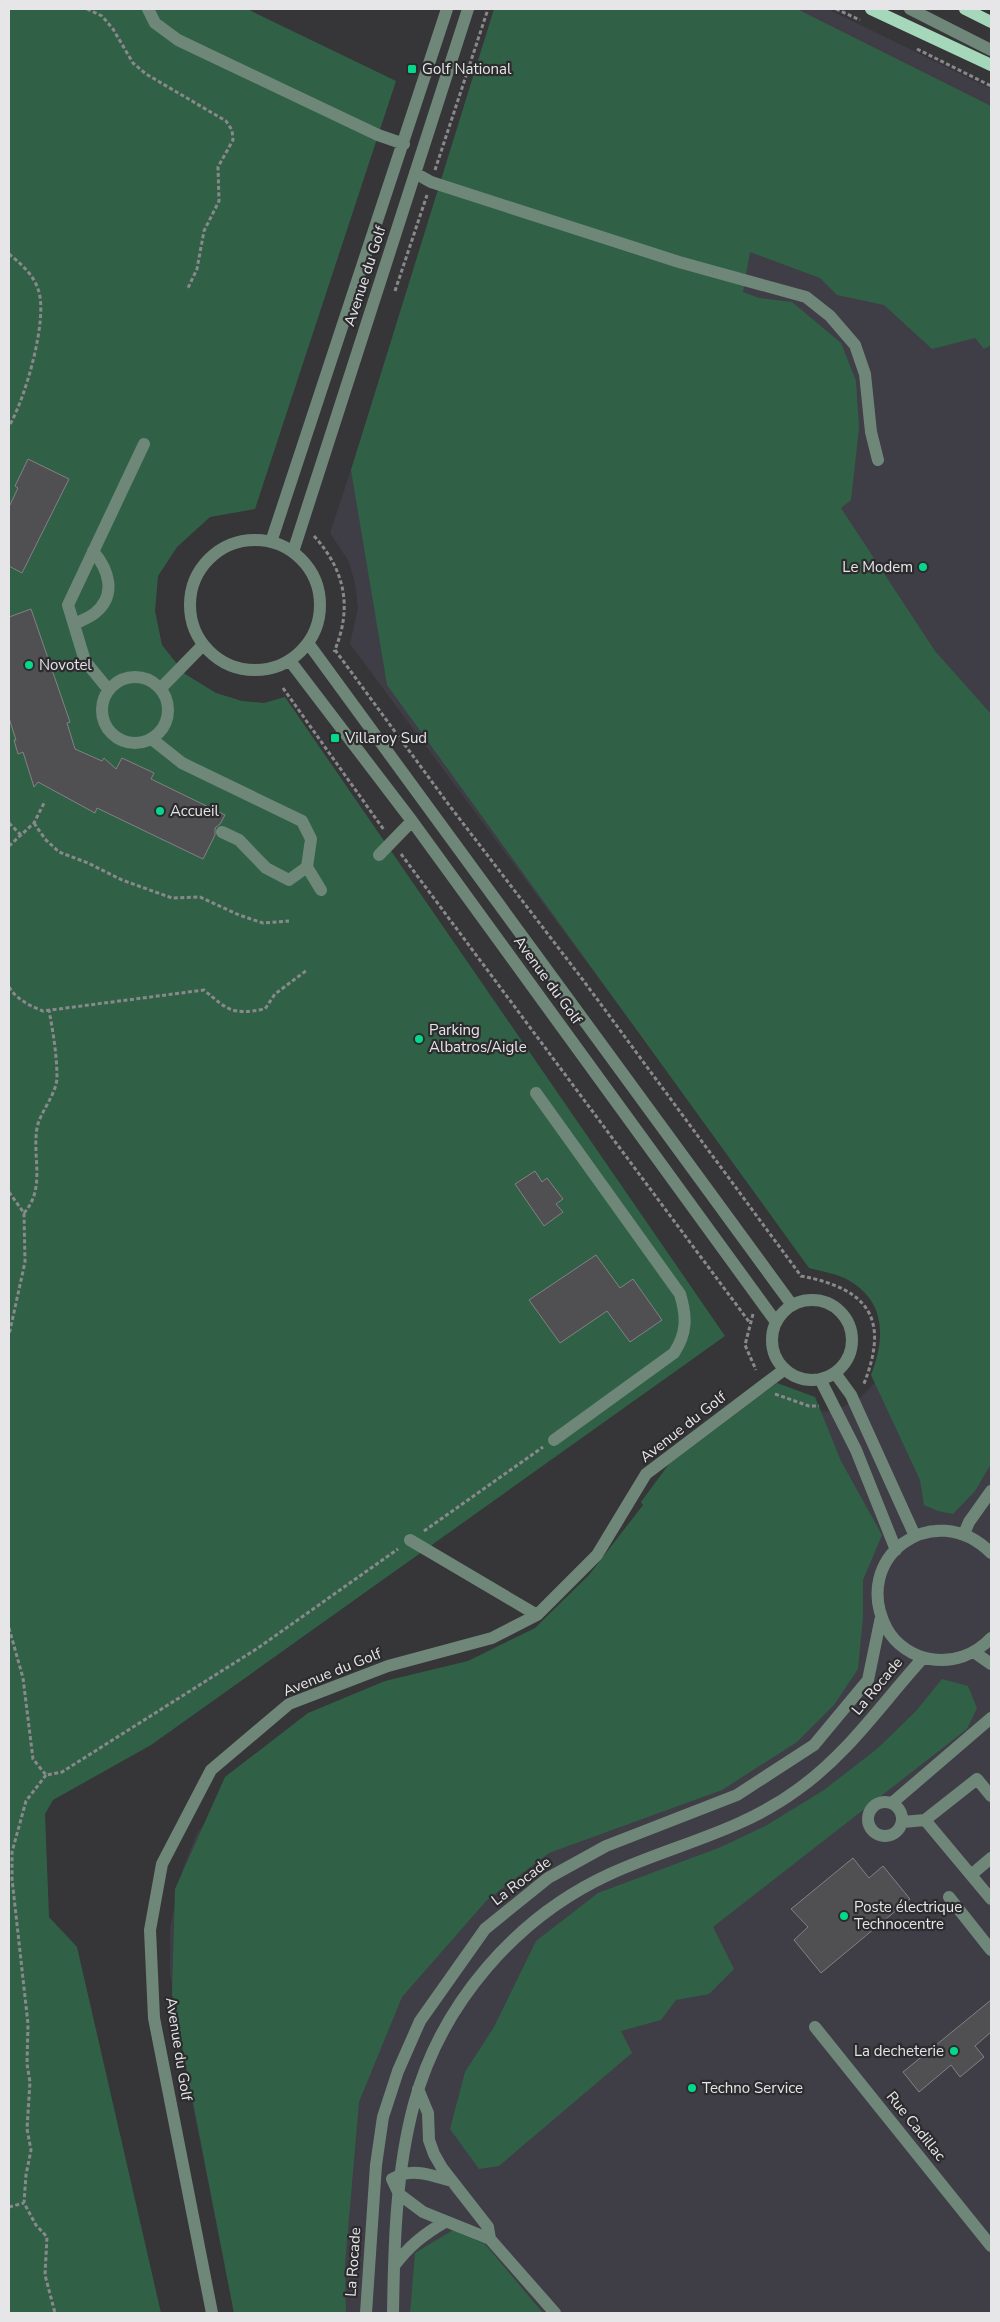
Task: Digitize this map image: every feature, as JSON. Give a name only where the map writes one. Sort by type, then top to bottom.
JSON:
[{"type":"main road","points":[[871,9],[991,65]]},
{"type":"main road","points":[[964,9],[991,22]]},
{"type":"street","points":[[148,9],[155,23],[178,40],[378,135],[404,144]]},
{"type":"street","name":"Avenue du Golf","points":[[271,542],[447,9]]},
{"type":"street","name":"Avenue du Golf","points":[[293,552],[468,9]]},
{"type":"street","points":[[910,9],[991,50]]},
{"type":"street","points":[[415,173],[431,182],[679,262],[806,296],[830,316],[855,344],[865,374],[871,432],[878,460]]},
{"type":"street","points":[[108,689],[85,661],[68,605],[144,444]]},
{"type":"street","points":[[248,540],[271,542],[293,552],[308,567],[317,585],[320,605],[317,625],[308,644],[290,661],[271,668],[252,671],[232,667],[215,657],[202,646],[192,622],[190,600],[196,578],[208,559],[227,547],[248,540]]},
{"type":"street","points":[[74,624],[95,613],[107,598],[110,583],[104,564],[93,551]]},
{"type":"street","name":"Avenue du Golf","points":[[308,644],[792,1304]]},
{"type":"street","points":[[161,688],[202,646]]},
{"type":"street","name":"Avenue du Golf","points":[[290,661],[412,821],[776,1322]]},
{"type":"street","points":[[144,677],[161,688],[169,706],[166,725],[153,740],[135,745],[117,740],[104,726],[101,707],[108,689],[124,678],[144,677]]},
{"type":"street","points":[[153,740],[182,763],[302,821],[311,839],[307,867],[321,890]]},
{"type":"street","points":[[379,855],[412,821]]},
{"type":"street","points":[[222,832],[239,840],[266,868],[289,880],[307,867]]},
{"type":"street","points":[[536,1093],[680,1294],[685,1310],[686,1327],[682,1341],[674,1353],[554,1440]]},
{"type":"street","points":[[805,1300],[819,1300],[840,1310],[848,1321],[852,1335],[852,1348],[846,1362],[835,1373],[820,1379],[810,1380],[796,1377],[784,1369],[776,1358],[772,1339],[776,1322],[784,1310],[792,1304],[805,1300]]},
{"type":"street","name":"Avenue du Golf","points":[[212,2313],[154,2018],[150,1930],[162,1864],[211,1770],[289,1704],[388,1666],[492,1638],[537,1615],[598,1555],[646,1474],[784,1369]]},
{"type":"street","points":[[835,1373],[852,1395],[915,1536]]},
{"type":"street","points":[[820,1379],[856,1450],[896,1550]]},
{"type":"street","points":[[964,1534],[991,1491]]},
{"type":"street","points":[[991,1553],[980,1542],[964,1534],[948,1530],[931,1531],[915,1536],[896,1550],[887,1561],[877,1588],[881,1617],[890,1635],[905,1649],[923,1658],[940,1661],[957,1659],[974,1652],[991,1638]]},
{"type":"street","points":[[410,1540],[537,1615]]},
{"type":"street","name":"La Rocade","points":[[366,2313],[376,2177],[383,2117],[405,2054],[420,2021],[485,1929],[556,1873],[606,1846],[737,1795],[814,1745],[868,1680],[881,1617]]},
{"type":"street","points":[[974,1652],[991,1664]]},
{"type":"street","name":"La Rocade","points":[[393,2313],[399,2194],[396,2177],[418,2089],[439,2041],[455,2011],[474,1983],[523,1930],[578,1890],[641,1860],[736,1827],[797,1791],[849,1746],[923,1658]]},
{"type":"street","points":[[892,1803],[991,1718]]},
{"type":"street","points":[[903,1822],[925,1820],[977,1779],[991,1796]]},
{"type":"street","points":[[880,1802],[892,1803],[899,1808],[903,1822],[899,1830],[889,1836],[880,1835],[870,1827],[868,1816],[874,1805],[880,1802]]},
{"type":"street","points":[[925,1820],[991,1899]]},
{"type":"street","points":[[971,1875],[991,1858]]},
{"type":"street","points":[[949,1897],[991,1950]]},
{"type":"street","name":"Rue Cadillac","points":[[815,2027],[991,2246]]},
{"type":"street","points":[[418,2089],[428,2113],[430,2140],[434,2154],[452,2182],[488,2227],[490,2239]]},
{"type":"street","points":[[376,2177],[424,2174],[452,2182]]},
{"type":"street","points":[[399,2194],[423,2212],[490,2239],[555,2313]]},
{"type":"street","points":[[394,2266],[408,2247],[418,2238],[445,2222]]},
{"type":"path","points":[[87,9],[102,16],[113,29],[133,62],[146,74],[226,121],[232,130],[233,140],[218,167],[219,201],[204,232],[197,269],[187,290]]},
{"type":"path","points":[[394,294],[488,9]]},
{"type":"path","points":[[9,254],[32,276],[38,288],[42,304],[38,335],[20,402],[9,426]]},
{"type":"path","points":[[316,527],[314,537],[323,546],[340,573],[345,608],[340,638],[334,652],[583,980],[801,1276],[841,1287],[861,1300],[871,1317],[875,1352],[861,1391]]},
{"type":"path","points":[[283,688],[392,842],[750,1323]]},
{"type":"path","points":[[9,846],[34,823],[45,801]]},
{"type":"path","points":[[9,823],[21,835]]},
{"type":"path","points":[[34,823],[45,839],[59,852],[88,863],[122,880],[172,898],[200,897],[239,915],[264,923],[288,921]]},
{"type":"path","points":[[9,987],[13,994],[32,1007],[43,1011],[204,990],[227,1009],[244,1013],[265,1009],[275,994],[307,970]]},
{"type":"path","points":[[24,1213],[33,1202],[37,1184],[35,1149],[37,1126],[57,1081],[55,1044],[49,1010]]},
{"type":"path","points":[[9,1192],[24,1213],[25,1262],[9,1335]]},
{"type":"path","points":[[755,1308],[745,1345],[756,1370]]},
{"type":"path","points":[[772,1393],[809,1406],[824,1406]]},
{"type":"path","points":[[55,2313],[45,2275],[47,2237],[36,2225],[24,2203],[26,2176],[31,2150],[27,2129],[30,2082],[27,2064],[28,2024],[12,1879],[12,1852],[26,1801],[46,1775],[62,1772],[258,1648],[554,1440]]},
{"type":"path","points":[[9,1628],[23,1678],[33,1759],[46,1775]]},
{"type":"path","points":[[9,2206],[24,2203]]},
{"type":"shaded area","points":[[503,9],[828,9],[991,89],[991,2313],[234,2313],[191,2096],[170,1973],[170,1927],[182,1871],[197,1833],[242,1779],[543,1638],[787,1409],[832,1412],[859,1399],[876,1382],[889,1341],[876,1305],[851,1279],[811,1264],[350,644],[358,608],[355,584],[349,562],[330,533]]},
{"type":"green space","name":"Golf National","points":[[9,9],[247,9],[396,81],[255,509],[210,517],[177,547],[158,576],[155,611],[162,645],[185,674],[216,693],[242,701],[264,703],[285,697],[725,1336],[151,1745],[53,1800],[45,1814],[49,1917],[77,1947],[161,2313],[9,2313]]},
{"type":"green space","points":[[494,9],[797,9],[991,106],[991,345],[984,349],[975,338],[932,349],[884,305],[837,295],[820,278],[750,252],[743,292],[759,298],[792,302],[841,343],[856,381],[859,428],[851,500],[841,508],[935,651],[991,714],[991,1464],[975,1491],[953,1514],[938,1511],[924,1505],[920,1480],[871,1375],[880,1337],[880,1325],[872,1302],[864,1292],[848,1280],[837,1275],[809,1268],[387,685],[351,470]]},
{"type":"green space","points":[[777,1383],[815,1397],[841,1461],[882,1535],[863,1580],[863,1617],[858,1669],[834,1705],[797,1742],[722,1790],[549,1853],[487,1900],[402,1997],[359,2102],[345,2265],[346,2313],[234,2313],[172,1994],[175,1889],[225,1777],[308,1713],[385,1681],[468,1661],[535,1628],[589,1575],[643,1505],[641,1502],[669,1464]]},
{"type":"green space","points":[[942,1679],[968,1686],[977,1708],[967,1729],[713,1927],[734,1969],[709,1994],[676,2000],[661,2020],[621,2031],[632,2053],[499,2166],[479,2169],[450,2129],[465,2072],[494,2027],[536,1941],[598,1893],[721,1847],[767,1825],[824,1790],[878,1748],[916,1711]]},
{"type":"green space","points":[[453,2230],[485,2244],[543,2313],[410,2313],[415,2253]]},
{"type":"building","points":[[28,459],[69,479],[22,573],[9,566],[9,507],[18,488],[15,486]]},
{"type":"building","points":[[31,609],[70,722],[67,723],[75,749],[102,761],[104,758],[116,769],[122,758],[154,773],[151,779],[225,815],[220,824],[215,828],[215,835],[203,859],[97,808],[95,813],[38,782],[34,787],[23,752],[18,754],[9,718],[9,617]]},
{"type":"building","points":[[535,1171],[542,1182],[547,1178],[563,1199],[556,1204],[563,1212],[544,1226],[515,1184]]},
{"type":"building","points":[[596,1255],[620,1288],[633,1279],[662,1320],[630,1342],[607,1311],[560,1343],[529,1300]]},
{"type":"building","name":"Poste électrique Technocentre","points":[[853,1858],[869,1878],[883,1866],[910,1899],[821,1973],[794,1940],[808,1927],[791,1909]]},
{"type":"building","name":"La decheterie","points":[[991,2000],[991,2032],[975,2046],[984,2057],[960,2077],[951,2065],[919,2092],[903,2072]]},
{"type":"place","name":"Golf National","points":[[412,69]]},
{"type":"place","name":"Le Modem","points":[[923,567]]},
{"type":"place","name":"Novotel","points":[[29,665]]},
{"type":"place","name":"Villaroy Sud","points":[[335,738]]},
{"type":"place","name":"Accueil","points":[[160,811]]},
{"type":"place","name":"Parking Albatros/Aigle","points":[[419,1039]]},
{"type":"place","name":"Poste électrique Technocentre","points":[[844,1916]]},
{"type":"place","name":"La decheterie","points":[[954,2051]]},
{"type":"place","name":"Techno Service","points":[[692,2088]]}]
